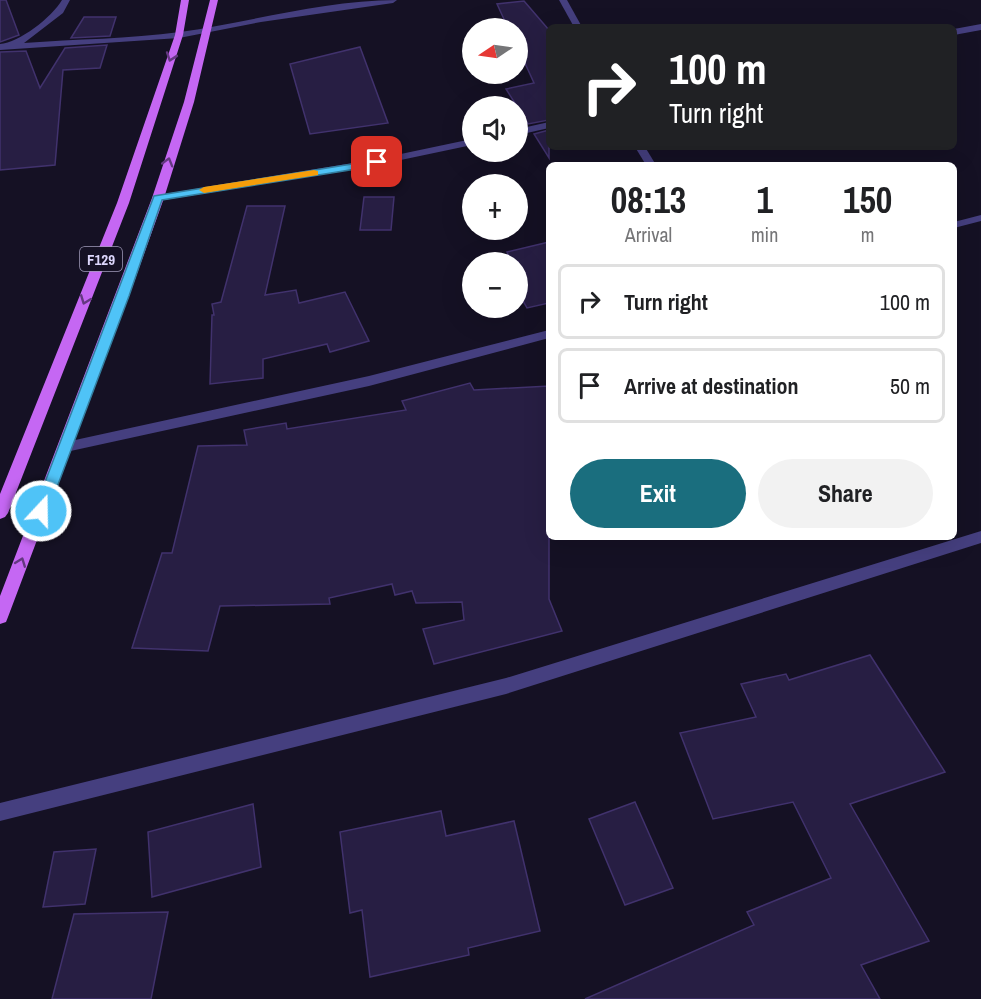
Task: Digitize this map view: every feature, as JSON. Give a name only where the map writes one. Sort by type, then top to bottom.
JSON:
[{"type":"main road","name":"F129","points":[[0,513],[123,203],[179,35],[185,0]]},
{"type":"main road","name":"F129","points":[[0,617],[158,198],[189,102],[214,0]]},
{"type":"street","points":[[17,44],[60,11],[66,0]]},
{"type":"street","points":[[0,47],[17,44],[179,35],[393,0]]},
{"type":"street","points":[[563,0],[576,24]]},
{"type":"street","points":[[957,31],[981,27]]},
{"type":"street","points":[[528,130],[546,126]]},
{"type":"street","points":[[158,198],[377,162],[462,144]]},
{"type":"street","points":[[957,224],[981,218]]},
{"type":"street","points":[[66,447],[247,409],[487,352],[546,335]]},
{"type":"street","points":[[0,812],[506,686],[949,541],[981,537]]},
{"type":"building","points":[[0,0],[6,0],[19,35],[0,42]]},
{"type":"building","points":[[524,1],[546,27],[546,121],[528,124],[528,96],[510,96],[506,89],[534,83],[528,70],[528,18],[503,18],[497,4]]},
{"type":"building","points":[[84,17],[116,17],[110,36],[71,38]]},
{"type":"building","points":[[107,45],[100,68],[63,70],[55,165],[0,170],[0,52],[26,51],[40,88],[65,48]]},
{"type":"building","points":[[360,47],[388,123],[310,134],[290,64]]},
{"type":"building","points":[[546,131],[546,150],[549,150],[549,158],[534,134]]},
{"type":"building","points":[[364,197],[394,197],[391,230],[360,230]]},
{"type":"building","points":[[247,206],[285,206],[265,295],[296,290],[299,303],[345,292],[369,341],[330,352],[327,344],[263,359],[263,378],[210,384],[212,315],[214,315],[212,304],[221,302]]},
{"type":"building","points":[[546,243],[546,304],[528,308],[528,252],[507,252]]},
{"type":"building","points":[[470,383],[474,390],[546,386],[546,540],[549,540],[549,599],[562,631],[434,664],[423,629],[464,620],[462,602],[416,603],[412,591],[395,595],[392,584],[329,598],[330,604],[220,606],[208,651],[132,648],[162,553],[172,553],[198,446],[247,445],[244,430],[286,423],[287,429],[406,410],[402,401]]},
{"type":"building","points":[[870,655],[945,772],[850,804],[929,941],[861,965],[880,999],[585,999],[754,925],[747,912],[831,878],[793,802],[713,819],[680,733],[756,717],[741,684],[786,674],[789,680]]},
{"type":"building","points":[[635,802],[673,888],[625,905],[589,819]]},
{"type":"building","points":[[253,804],[261,867],[152,897],[148,832]]},
{"type":"building","points":[[441,811],[446,836],[514,821],[540,931],[468,948],[469,955],[370,977],[362,910],[350,913],[340,832]]},
{"type":"building","points":[[96,849],[85,904],[43,907],[54,852]]},
{"type":"building","points":[[168,912],[151,999],[52,999],[74,914]]},
{"type":"slow traffic","points":[[204,190],[314,173]]},
{"type":"route","points":[[41,511],[158,198],[377,162]]}]
